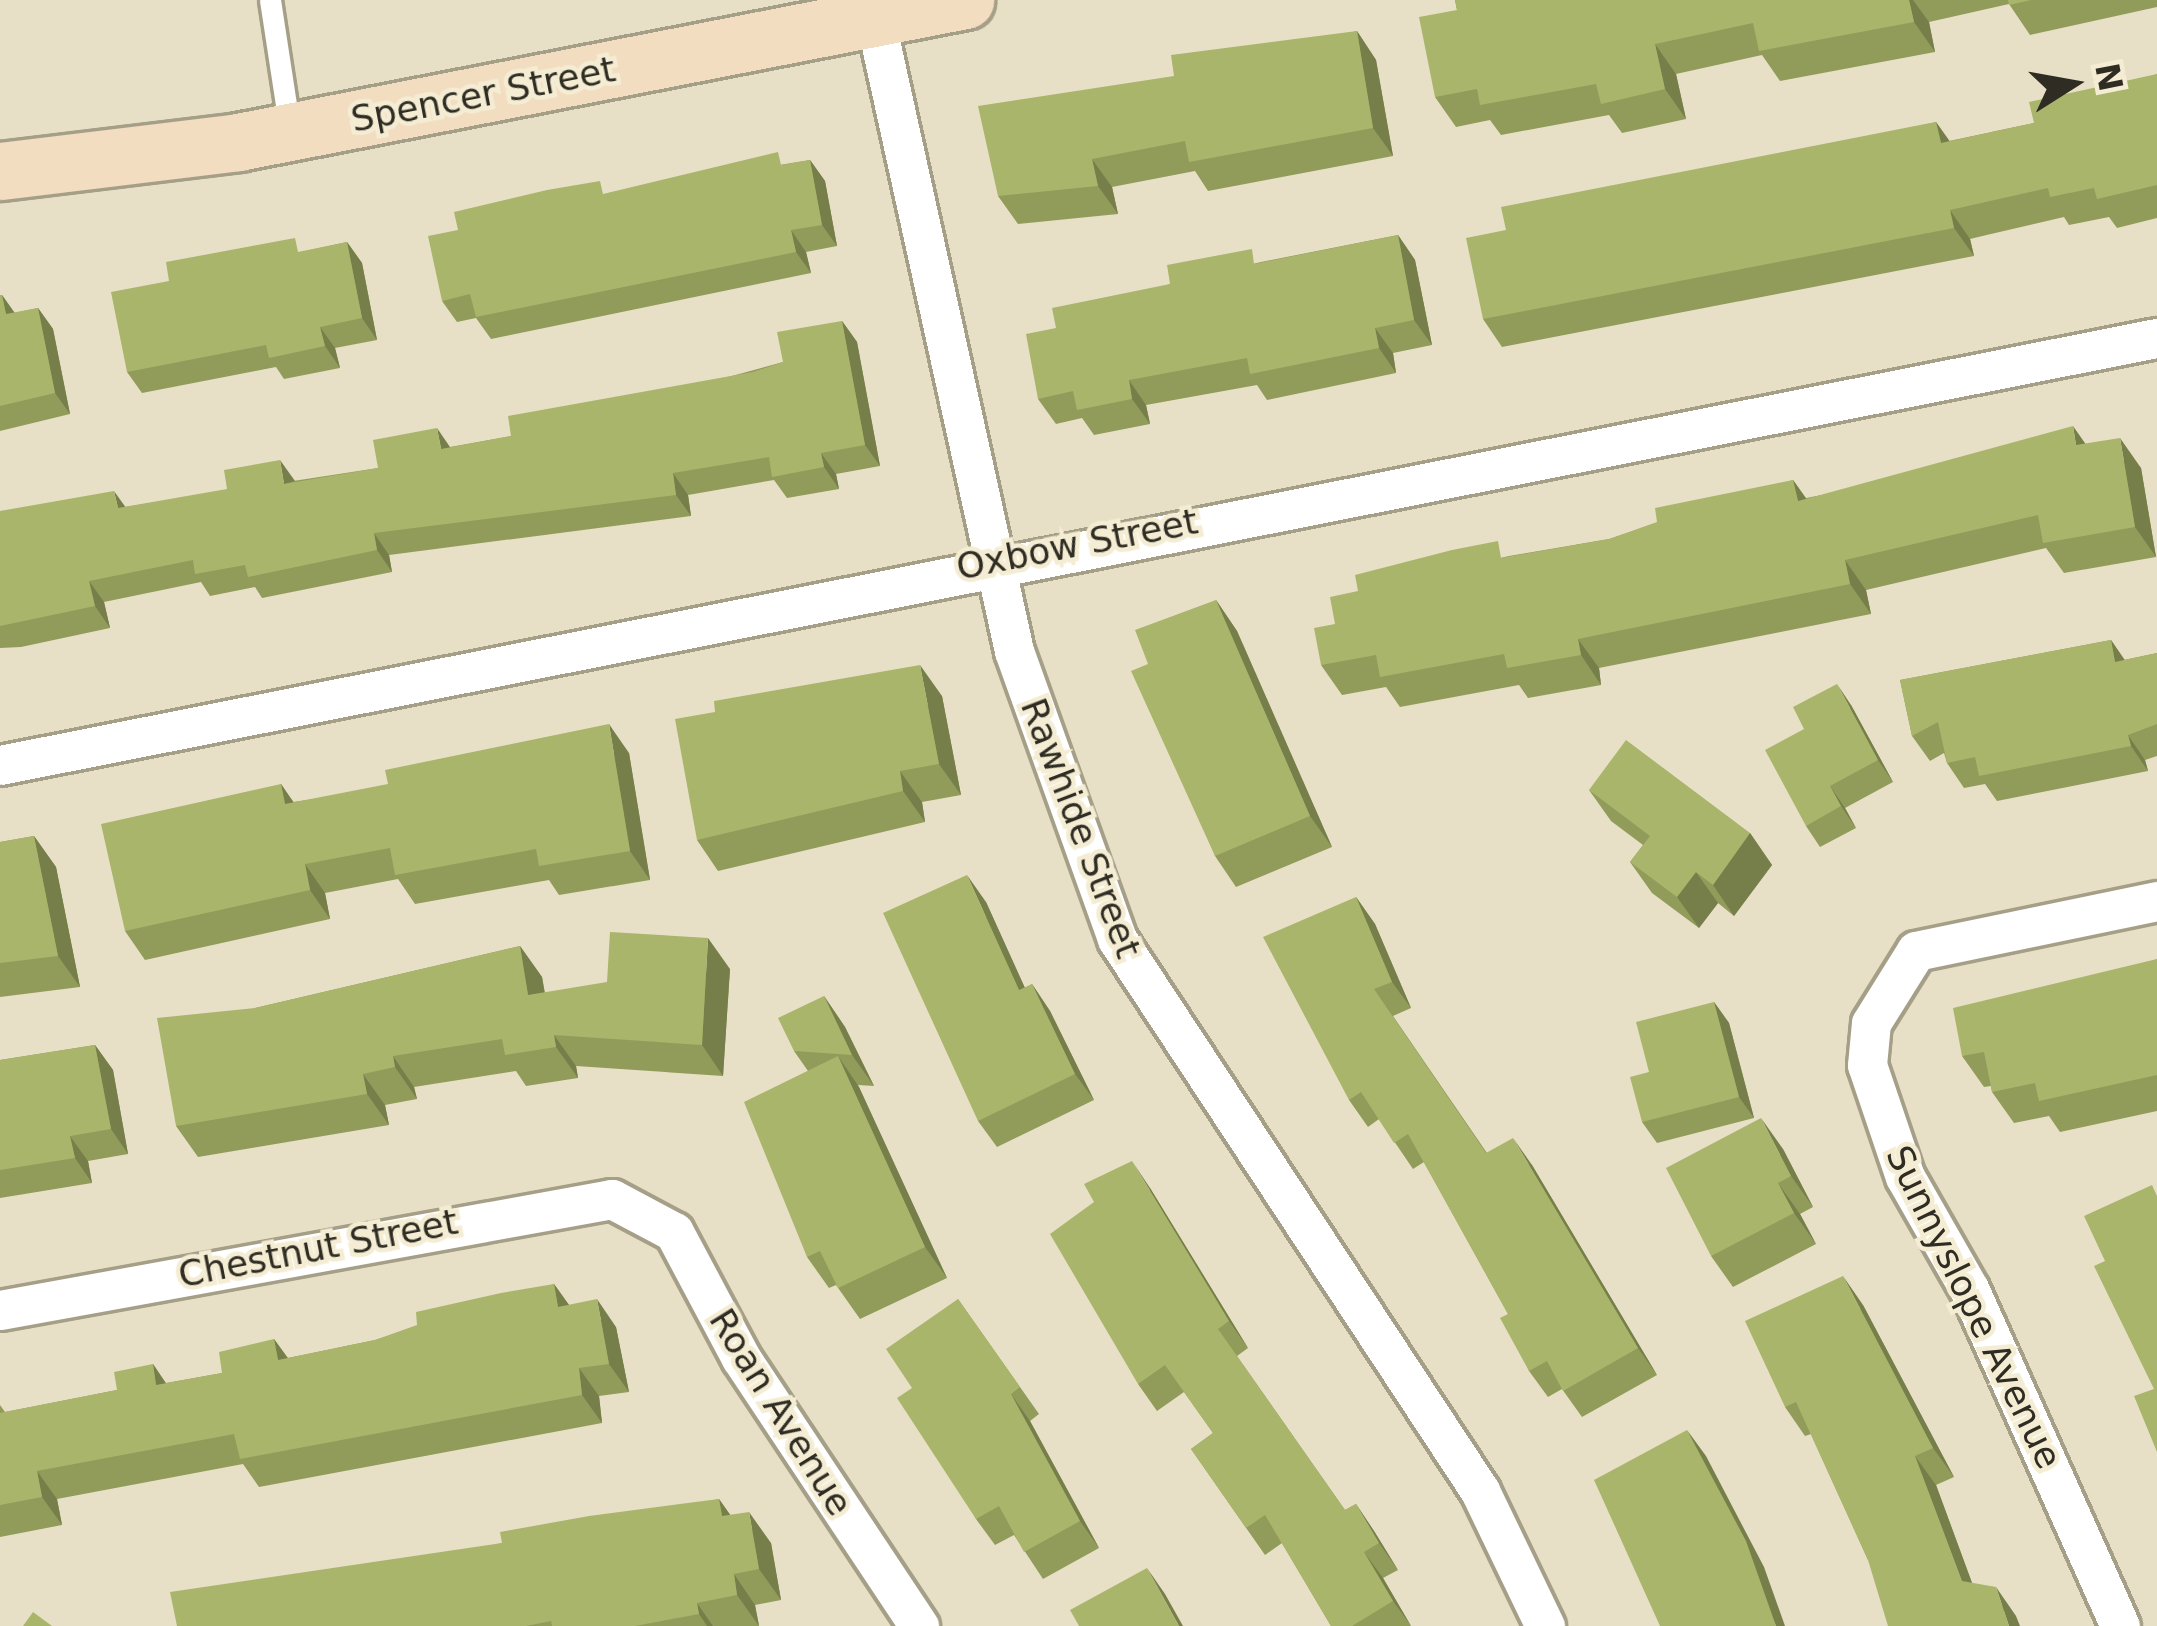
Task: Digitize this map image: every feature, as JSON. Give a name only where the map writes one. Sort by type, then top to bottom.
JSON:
[{"type":"street","name":"Spencer Street","points":[[0,170],[290,132],[873,9],[964,0]]},
{"type":"street","name":"Rawhide Street","points":[[873,9],[1014,651],[1117,939],[1480,1491],[1546,1626]]},
{"type":"street","name":"Oxbow Street","points":[[0,765],[994,560],[2157,338]]},
{"type":"street","name":"Sunnyslope Avenue","points":[[2120,1626],[1969,1289],[1905,1177],[1868,1065],[1888,983],[1916,951],[2157,901]]},
{"type":"street","name":"Chestnut Street","points":[[0,1310],[573,1200],[636,1208]]},
{"type":"street","name":"Roan Avenue","points":[[636,1208],[674,1232],[740,1358],[919,1626]]},
{"type":"lane","points":[[270,0],[290,132]]},
{"type":"building","points":[[1455,0],[1909,0],[1914,22],[1759,51],[1753,23],[1655,44],[1665,89],[1601,104],[1596,84],[1480,105],[1477,89],[1435,97],[1419,17],[1457,10]]},
{"type":"building","points":[[1357,31],[1373,128],[1189,162],[1185,141],[1092,159],[1098,186],[998,196],[978,106],[1174,76],[1171,55]]},
{"type":"building","points":[[2157,74],[2157,185],[2097,199],[2094,188],[2050,197],[2048,188],[1950,210],[1954,228],[1483,319],[1466,238],[1506,230],[1501,207],[1936,122],[1941,143],[2034,123],[2029,102]]},
{"type":"building","points":[[778,152],[781,165],[810,160],[822,225],[791,230],[796,252],[476,317],[470,294],[442,301],[428,236],[458,230],[454,212],[600,181],[603,194]]},
{"type":"building","points":[[1398,235],[1414,320],[1375,328],[1379,348],[1250,374],[1247,358],[1129,380],[1132,399],[1077,410],[1073,391],[1038,399],[1026,334],[1056,328],[1052,308],[1170,284],[1167,265],[1252,249],[1254,264]]},
{"type":"building","points":[[295,238],[298,252],[347,242],[362,318],[320,327],[325,346],[269,358],[266,345],[127,372],[111,292],[169,281],[166,262]]},
{"type":"building","points":[[0,295],[6,314],[38,308],[55,393],[0,406]]},
{"type":"building","points":[[842,321],[865,445],[821,453],[824,467],[772,477],[769,457],[673,473],[676,495],[374,533],[377,550],[248,577],[245,565],[195,574],[193,560],[89,581],[95,606],[0,626],[0,511],[114,491],[118,508],[227,489],[224,470],[280,460],[284,484],[378,468],[373,440],[437,428],[441,449],[511,436],[508,416],[753,372],[783,362],[777,332]]},
{"type":"building","points":[[2073,426],[2076,445],[2120,438],[2135,527],[2043,543],[2038,515],[1845,560],[1850,584],[1578,639],[1581,655],[1507,668],[1504,654],[1380,677],[1376,655],[1321,665],[1314,628],[1335,624],[1330,597],[1358,591],[1355,575],[1498,541],[1501,558],[1609,539],[1657,522],[1655,508],[1793,480],[1798,501]]},
{"type":"building","points":[[1216,600],[1310,816],[1215,856],[1131,671],[1148,664],[1135,630]]},
{"type":"building","points":[[2111,640],[2115,662],[2157,653],[2157,724],[2128,735],[2131,746],[1979,776],[1975,757],[1947,763],[1938,722],[1912,736],[1900,680]]},
{"type":"building","points":[[920,665],[939,764],[900,771],[903,791],[697,840],[675,719],[715,712],[714,701]]},
{"type":"building","points":[[1837,684],[1878,760],[1830,786],[1841,806],[1806,826],[1765,750],[1804,729],[1793,707]]},
{"type":"building","points":[[609,724],[630,851],[539,866],[536,849],[395,875],[390,848],[305,864],[310,890],[125,931],[101,824],[281,784],[285,804],[388,784],[385,770]]},
{"type":"building","points":[[1626,740],[1750,833],[1713,885],[1696,872],[1677,897],[1630,862],[1650,836],[1589,790]]},
{"type":"building","points":[[34,836],[58,956],[0,963],[0,842]]},
{"type":"building","points":[[967,875],[1019,990],[1032,984],[1075,1074],[978,1121],[883,913]]},
{"type":"building","points":[[1356,897],[1392,982],[1374,989],[1486,1153],[1513,1138],[1638,1348],[1563,1391],[1547,1361],[1529,1371],[1500,1318],[1508,1314],[1408,1134],[1394,1143],[1361,1092],[1349,1100],[1263,937]]},
{"type":"building","points":[[610,932],[708,938],[702,1045],[554,1035],[556,1047],[505,1055],[502,1039],[393,1056],[395,1067],[363,1074],[367,1094],[176,1126],[157,1018],[255,1008],[520,946],[528,995],[607,982]]},
{"type":"building","points":[[2157,959],[2157,1075],[2039,1101],[2035,1083],[1992,1092],[1984,1052],[1962,1056],[1953,1008]]},
{"type":"building","points":[[824,996],[852,1055],[794,1051],[778,1018]]},
{"type":"building","points":[[1714,1002],[1739,1097],[1642,1122],[1630,1077],[1649,1072],[1636,1022]]},
{"type":"building","points":[[95,1045],[111,1129],[70,1136],[75,1158],[0,1170],[0,1060]]},
{"type":"building","points":[[838,1056],[925,1247],[838,1288],[820,1251],[807,1257],[744,1102]]},
{"type":"building","points":[[1761,1118],[1791,1176],[1778,1183],[1794,1213],[1711,1256],[1666,1168]]},
{"type":"building","points":[[1132,1161],[1229,1321],[1218,1329],[1345,1510],[1356,1504],[1379,1543],[1364,1552],[1393,1601],[1352,1626],[1331,1626],[1265,1515],[1246,1528],[1191,1449],[1213,1433],[1165,1365],[1138,1384],[1050,1234],[1094,1202],[1084,1184]]},
{"type":"building","points":[[2152,1185],[2157,1196],[2157,1452],[2134,1396],[2154,1389],[2094,1266],[2105,1261],[2084,1216]]},
{"type":"building","points":[[1843,1276],[1933,1448],[1915,1456],[1962,1581],[1996,1587],[2009,1626],[1888,1626],[1868,1560],[1796,1402],[1785,1407],[1745,1321]]},
{"type":"building","points":[[554,1284],[558,1307],[597,1299],[609,1364],[579,1368],[582,1395],[240,1459],[234,1434],[37,1471],[42,1497],[0,1505],[0,1413],[117,1390],[114,1372],[153,1364],[156,1385],[222,1373],[219,1352],[274,1339],[278,1360],[375,1340],[417,1325],[416,1312]]},
{"type":"building","points":[[958,1299],[1020,1387],[1011,1394],[1080,1521],[1024,1552],[999,1506],[976,1519],[897,1398],[912,1388],[886,1349]]},
{"type":"building","points":[[1687,1430],[1746,1541],[1776,1626],[1660,1626],[1594,1480]]},
{"type":"building","points":[[719,1499],[722,1516],[749,1512],[759,1569],[734,1574],[737,1595],[697,1603],[699,1614],[635,1626],[552,1626],[551,1621],[526,1626],[177,1626],[170,1592],[502,1543],[500,1532]]},
{"type":"building","points":[[1147,1568],[1179,1626],[1079,1626],[1070,1610]]},
{"type":"building","points":[[33,1612],[52,1626],[23,1626]]}]
